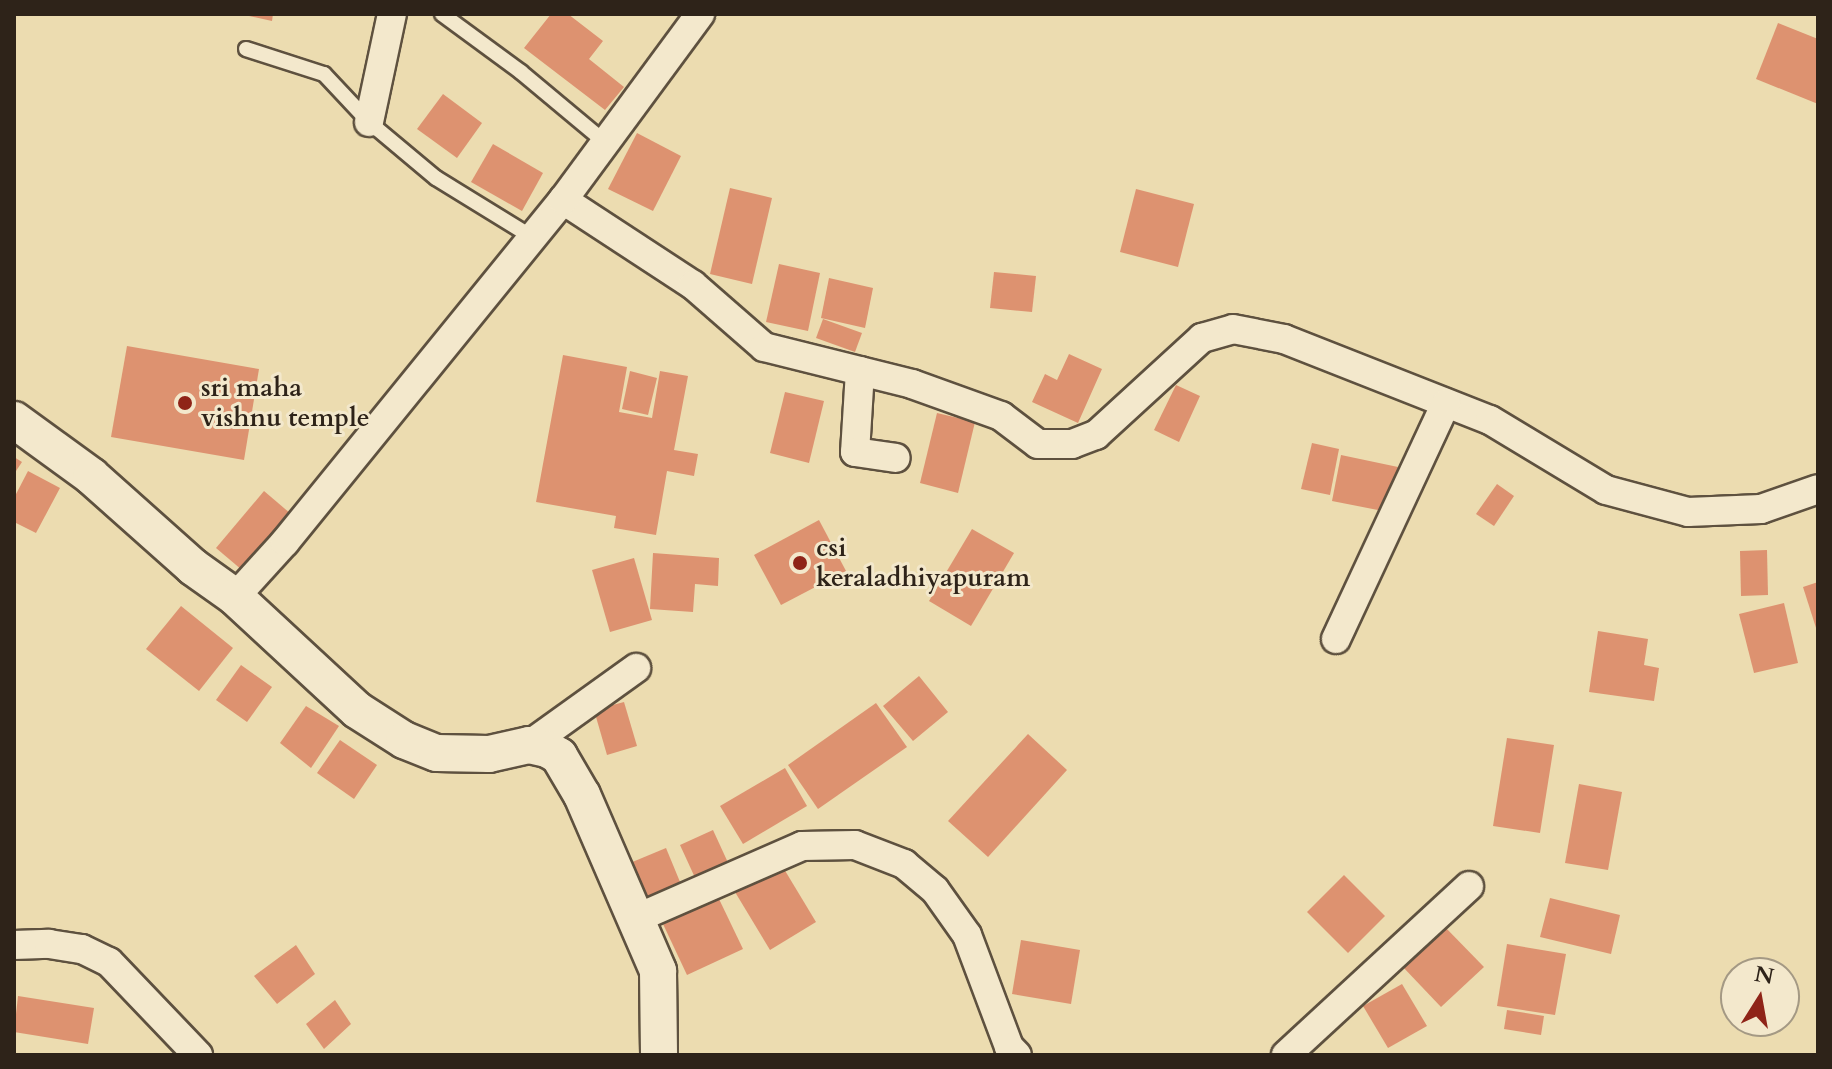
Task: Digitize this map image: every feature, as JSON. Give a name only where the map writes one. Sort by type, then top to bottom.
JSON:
[{"type":"street","points":[[369,122],[392,14]]},
{"type":"street","points":[[235,597],[285,542],[563,200],[700,14]]},
{"type":"street","points":[[563,200],[693,285],[764,347],[912,384],[1001,416],[1038,444],[1072,444],[1096,435],[1202,338],[1233,329],[1284,339],[1490,420],[1606,490],[1688,512],[1761,509],[1818,489]]},
{"type":"street","points":[[860,371],[855,452],[896,458]]},
{"type":"street","points":[[1336,639],[1446,403]]},
{"type":"street","points":[[14,420],[91,476],[193,567],[235,597],[357,710],[404,740],[437,753],[463,755],[529,745],[547,749],[559,756],[574,782],[658,971],[659,1055]]},
{"type":"street","points":[[529,745],[636,668]]},
{"type":"street","points":[[635,919],[802,846],[855,845],[904,864],[935,890],[967,935],[1009,1047],[1017,1055]]},
{"type":"street","points":[[1286,1055],[1469,886]]},
{"type":"street","points":[[14,945],[49,944],[82,949],[109,962],[198,1055]]},
{"type":"lane","points":[[442,14],[521,72],[606,143]]},
{"type":"lane","points":[[246,49],[324,74],[369,122],[436,178],[532,237]]},
{"type":"building","points":[[240,14],[273,14],[272,21]]},
{"type":"building","points":[[551,14],[568,14],[603,41],[589,59],[624,87],[605,110],[524,48]]},
{"type":"building","points":[[1778,23],[1818,39],[1818,104],[1756,79]]},
{"type":"building","points":[[443,94],[482,123],[457,158],[417,129]]},
{"type":"building","points":[[637,133],[681,156],[653,211],[608,189]]},
{"type":"building","points":[[493,144],[543,173],[522,211],[471,182]]},
{"type":"building","points":[[730,188],[772,198],[752,284],[710,274]]},
{"type":"building","points":[[1136,189],[1194,204],[1178,267],[1120,252]]},
{"type":"building","points":[[779,264],[820,273],[808,331],[766,322]]},
{"type":"building","points":[[994,272],[1036,276],[1032,312],[990,308]]},
{"type":"building","points":[[829,278],[873,288],[865,328],[821,318]]},
{"type":"building","points":[[823,319],[862,333],[855,352],[816,338]]},
{"type":"building","name":"sri maha vishnu temple","points":[[127,346],[259,369],[244,460],[111,437]]},
{"type":"building","points":[[1069,354],[1102,369],[1078,423],[1032,402],[1045,374],[1057,380]]},
{"type":"building","points":[[563,355],[627,367],[619,412],[652,418],[660,371],[688,376],[674,450],[698,454],[694,476],[667,471],[656,535],[614,528],[616,516],[536,502]]},
{"type":"building","points":[[630,371],[657,378],[648,415],[622,409]]},
{"type":"building","points":[[1176,385],[1200,396],[1179,442],[1154,430]]},
{"type":"building","points":[[785,392],[824,401],[809,463],[770,453]]},
{"type":"building","points":[[937,413],[975,422],[958,493],[920,483]]},
{"type":"building","points":[[1312,443],[1339,449],[1330,495],[1301,489]]},
{"type":"building","points":[[1341,455],[1398,467],[1388,512],[1332,501]]},
{"type":"building","points":[[14,457],[22,462],[14,474]]},
{"type":"building","points":[[28,471],[60,488],[36,533],[14,522],[14,498]]},
{"type":"building","points":[[1497,484],[1514,496],[1494,526],[1476,514]]},
{"type":"building","points":[[264,491],[291,514],[242,570],[216,548]]},
{"type":"building","name":"csi keraladhiyapuram","points":[[819,520],[846,571],[781,605],[754,555]]},
{"type":"building","points":[[972,529],[1014,553],[971,626],[929,601]]},
{"type":"building","points":[[1767,550],[1768,595],[1741,596],[1740,551]]},
{"type":"building","points":[[653,553],[719,558],[718,586],[695,584],[693,612],[650,609]]},
{"type":"building","points":[[634,558],[652,620],[610,632],[592,570]]},
{"type":"building","points":[[1818,582],[1818,631],[1817,631],[1803,587]]},
{"type":"building","points":[[1784,603],[1798,663],[1754,673],[1739,614]]},
{"type":"building","points":[[181,606],[233,648],[199,691],[146,649]]},
{"type":"building","points":[[1598,631],[1648,639],[1644,665],[1659,668],[1654,701],[1589,692]]},
{"type":"building","points":[[241,665],[272,687],[247,722],[216,700]]},
{"type":"building","points":[[919,676],[948,712],[913,741],[883,706]]},
{"type":"building","points":[[624,702],[637,746],[607,755],[594,710]]},
{"type":"building","points":[[876,703],[907,747],[818,809],[788,765]]},
{"type":"building","points":[[306,706],[339,726],[311,768],[280,743]]},
{"type":"building","points":[[1028,734],[1067,770],[988,857],[948,821]]},
{"type":"building","points":[[1507,738],[1554,745],[1540,833],[1493,826]]},
{"type":"building","points":[[340,740],[377,765],[354,799],[317,773]]},
{"type":"building","points":[[785,768],[807,806],[743,844],[720,806]]},
{"type":"building","points":[[1579,784],[1622,792],[1608,870],[1565,863]]},
{"type":"building","points":[[713,830],[730,867],[697,882],[680,845]]},
{"type":"building","points":[[666,848],[685,894],[650,909],[630,863]]},
{"type":"building","points":[[781,864],[816,922],[770,950],[735,892]]},
{"type":"building","points":[[1344,875],[1385,916],[1348,953],[1307,912]]},
{"type":"building","points":[[1550,898],[1620,915],[1611,954],[1540,937]]},
{"type":"building","points":[[719,899],[743,949],[687,975],[663,924]]},
{"type":"building","points":[[1444,926],[1484,967],[1441,1007],[1402,966]]},
{"type":"building","points":[[1021,940],[1080,950],[1071,1004],[1012,994]]},
{"type":"building","points":[[1507,944],[1566,954],[1555,1015],[1497,1006]]},
{"type":"building","points":[[296,945],[315,974],[277,1004],[254,976]]},
{"type":"building","points":[[1402,984],[1427,1026],[1388,1048],[1363,1006]]},
{"type":"building","points":[[18,996],[94,1008],[88,1044],[14,1032]]},
{"type":"building","points":[[335,1000],[351,1024],[324,1049],[306,1024]]},
{"type":"building","points":[[1507,1010],[1544,1016],[1541,1035],[1504,1029]]},
{"type":"place","name":"sri maha vishnu temple","points":[[185,403]]},
{"type":"place","name":"csi keraladhiyapuram","points":[[800,563]]}]
